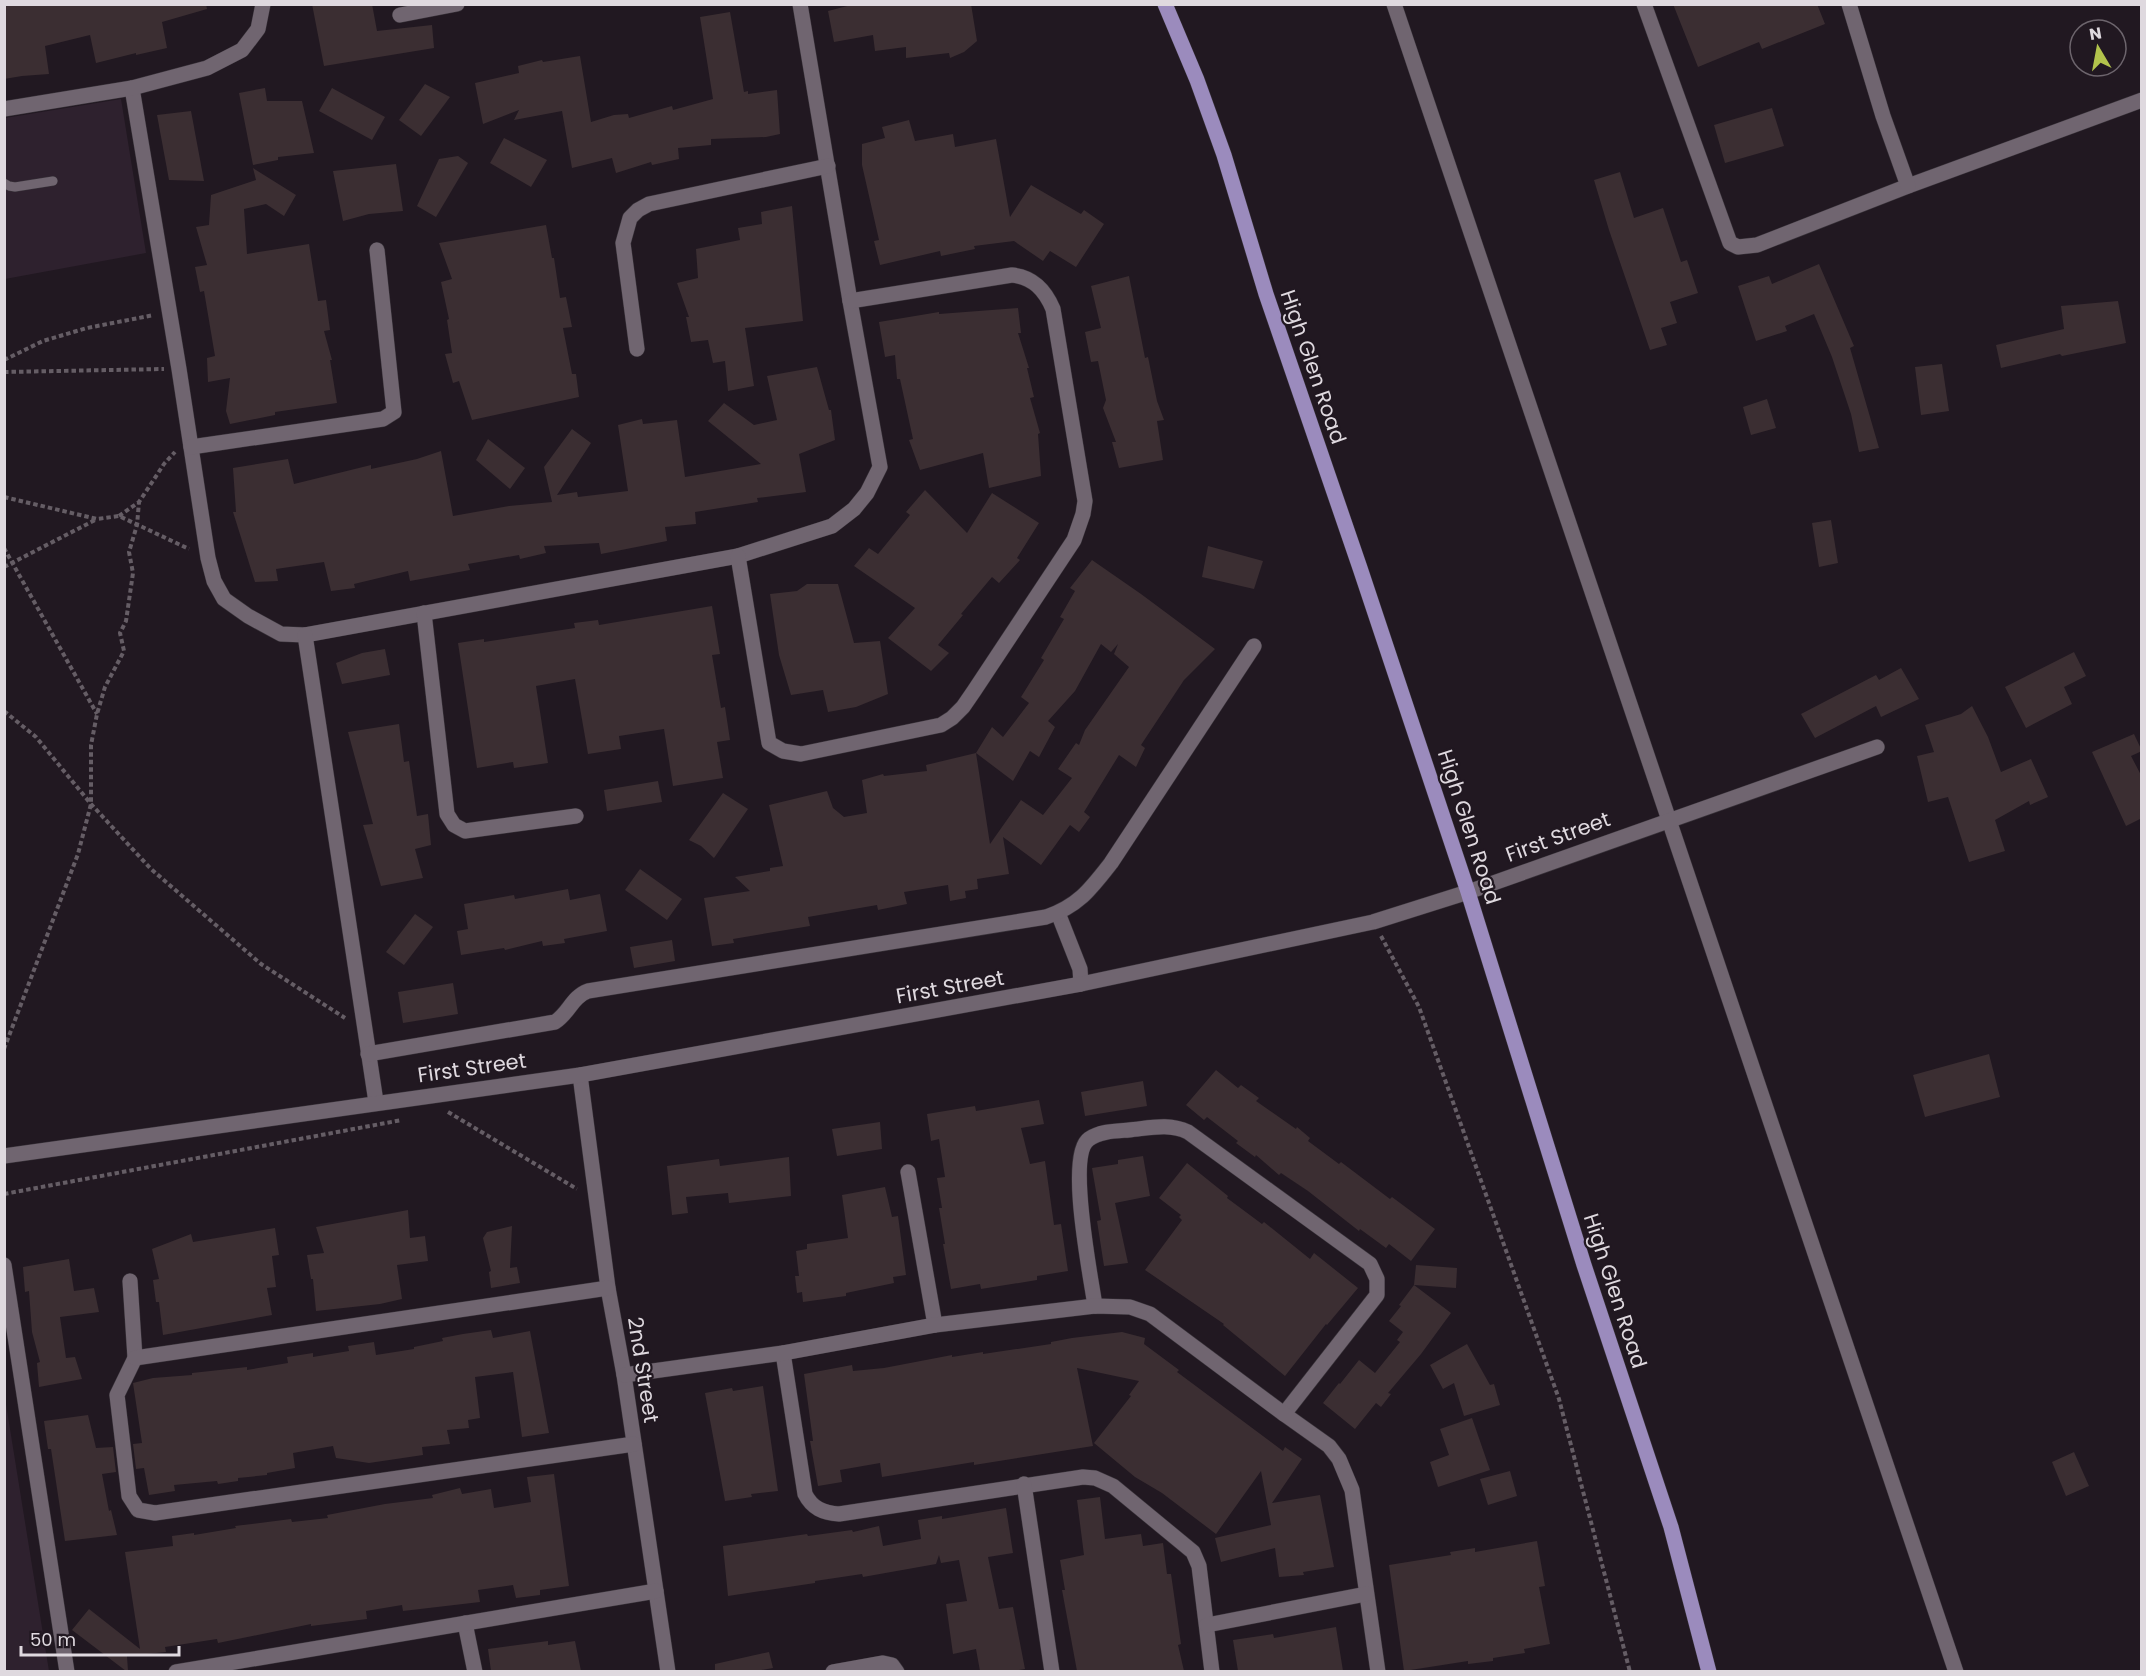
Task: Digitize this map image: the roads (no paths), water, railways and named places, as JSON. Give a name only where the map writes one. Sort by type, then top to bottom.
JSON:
[{"type":"main road","name":"High Glen Road","points":[[1165,4],[1197,80],[1224,155],[1266,294],[1468,892],[1602,1322],[1671,1527],[1708,1671]]},
{"type":"street","points":[[4,109],[132,88],[207,68],[242,50],[258,29],[263,4]]},
{"type":"street","points":[[400,15],[457,4]]},
{"type":"street","points":[[132,88],[180,369],[208,558],[214,581],[224,599],[248,616],[281,634],[305,635],[738,556],[832,526],[854,509],[876,479],[880,467],[849,301],[800,4]]},
{"type":"street","points":[[1394,4],[1956,1671]]},
{"type":"street","points":[[1644,4],[1730,243],[1742,247],[1757,245],[1908,186],[2142,100]]},
{"type":"street","points":[[1849,4],[1883,116],[1908,186]]},
{"type":"street","points":[[637,349],[623,243],[627,224],[638,210],[649,204],[828,166]]},
{"type":"street","points":[[191,447],[383,419],[394,412],[377,250]]},
{"type":"street","points":[[738,556],[769,743],[783,751],[801,754],[941,725],[952,718],[974,691],[1074,540],[1080,526],[1085,501],[1053,309],[1042,289],[1023,276],[1012,275],[849,301]]},
{"type":"street","points":[[424,613],[447,814],[454,825],[465,831],[576,816]]},
{"type":"street","points":[[305,635],[376,1102]]},
{"type":"street","points":[[368,1054],[555,1022],[564,1016],[576,998],[588,991],[1046,918],[1058,913],[1089,892],[1111,863],[1254,646]]},
{"type":"street","name":"First Street","points":[[4,1156],[580,1075],[1081,984],[1373,922],[1468,892],[1877,747]]},
{"type":"street","points":[[1058,913],[1080,969],[1081,984]]},
{"type":"street","name":"2nd Street","points":[[580,1075],[608,1288],[624,1375],[668,1671]]},
{"type":"street","points":[[1095,1306],[1078,1183],[1082,1148],[1089,1139],[1104,1133],[1166,1126],[1177,1127],[1188,1132],[1370,1264],[1374,1272],[1377,1295],[1284,1414]]},
{"type":"street","points":[[908,1172],[935,1325]]},
{"type":"street","points":[[4,1265],[67,1671]]},
{"type":"street","points":[[130,1281],[135,1358],[117,1395],[129,1496],[138,1510],[155,1513],[634,1444]]},
{"type":"street","points":[[135,1358],[608,1288]]},
{"type":"street","points":[[624,1375],[783,1353],[935,1325],[1095,1306],[1130,1307],[1150,1314],[1329,1446],[1346,1472],[1353,1490],[1378,1671]]},
{"type":"street","points":[[783,1353],[805,1494],[817,1509],[830,1514],[839,1514],[1024,1484],[1083,1477],[1095,1478],[1113,1486],[1193,1552],[1199,1566],[1212,1671]]},
{"type":"street","points":[[1024,1484],[1052,1671]]},
{"type":"street","points":[[176,1671],[656,1591]]},
{"type":"street","points":[[1207,1625],[1366,1594]]},
{"type":"street","points":[[465,1623],[475,1671]]},
{"type":"street","points":[[833,1671],[883,1663],[892,1665],[897,1671]]},
{"type":"lane","points":[[4,183],[15,187],[54,181]]}]
